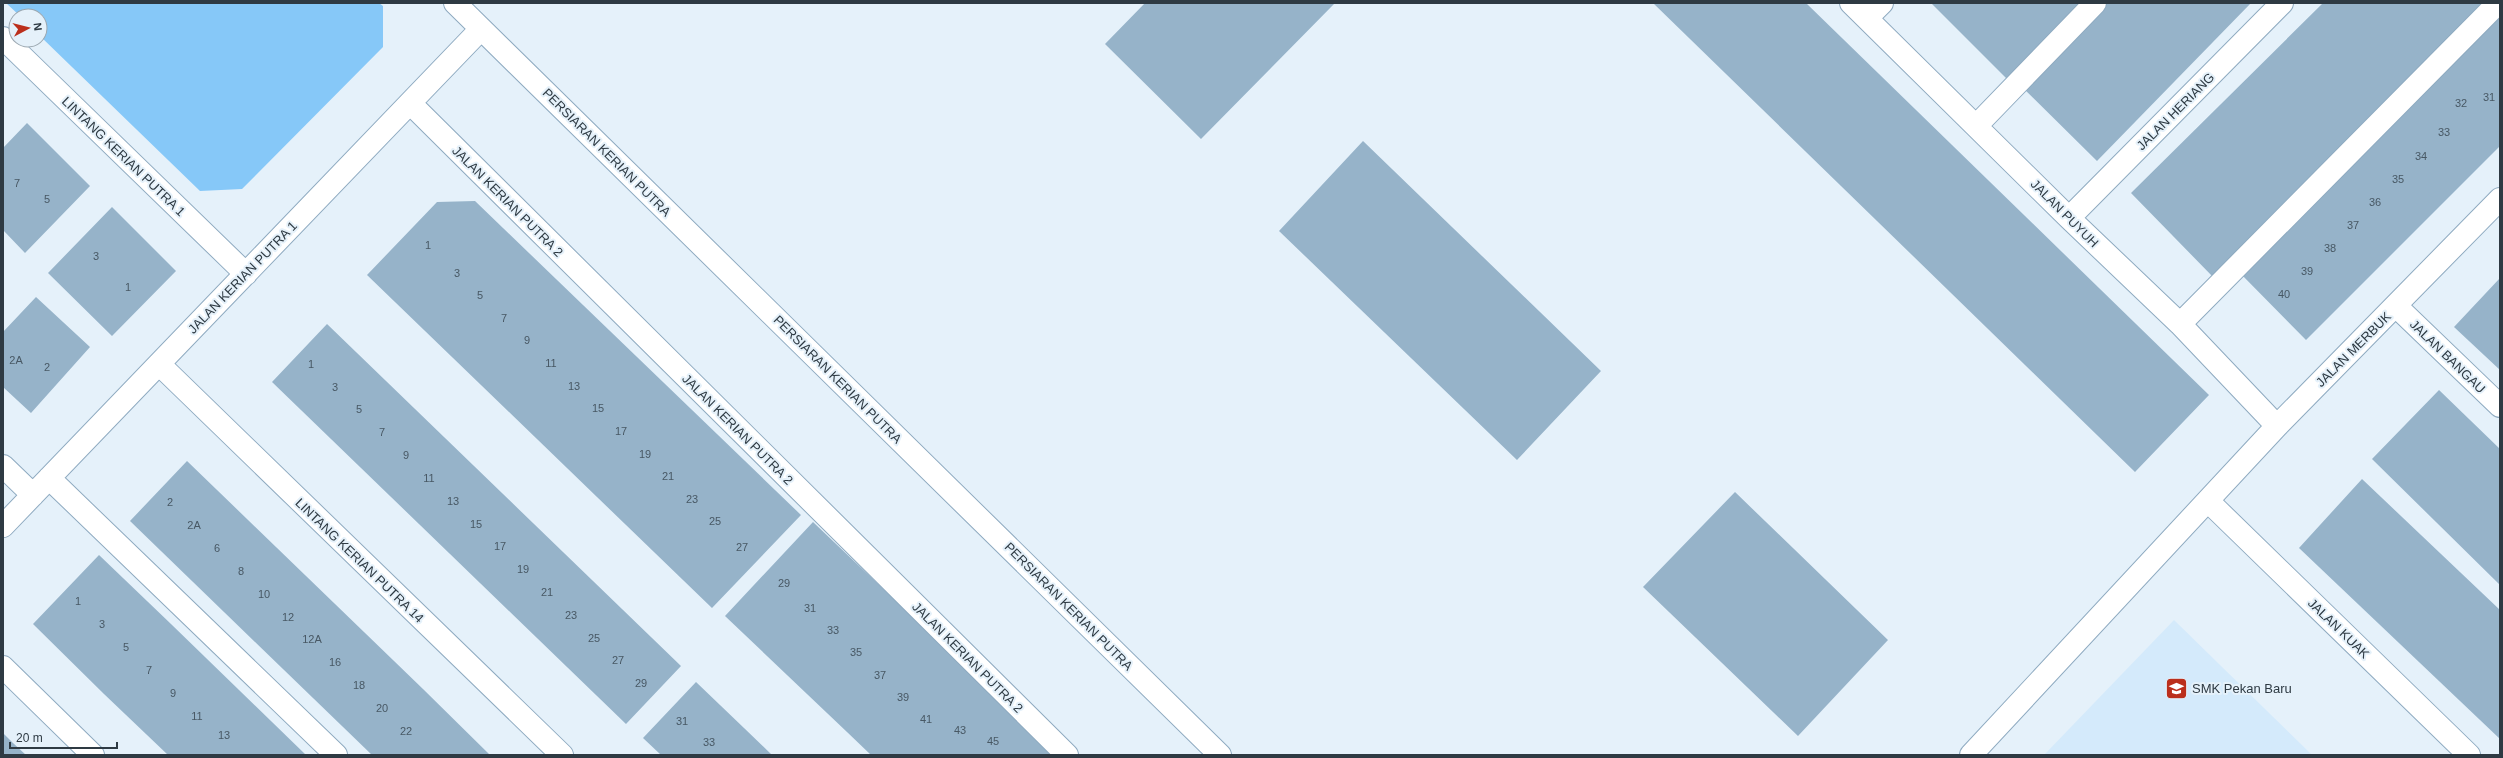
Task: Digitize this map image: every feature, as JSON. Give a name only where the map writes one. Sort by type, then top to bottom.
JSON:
[{"type":"street","name":"PERSIARAN KERIAN PUTRA","points":[[455,3],[1220,755]]},
{"type":"street","name":"JALAN PUYUH","points":[[1851,3],[1977,125],[2069,218],[2180,324],[2276,426]]},
{"type":"street","points":[[1867,18],[1882,3]]},
{"type":"street","points":[[1977,125],[2096,3]]},
{"type":"street","name":"JALAN HERIANG","points":[[2069,218],[2282,3]]},
{"type":"street","points":[[2180,324],[2498,3]]},
{"type":"street","name":"JALAN KERIAN PUTRA 1","points":[[3,526],[481,29]]},
{"type":"street","name":"LINTANG KERIAN PUTRA 1","points":[[3,38],[246,274]]},
{"type":"street","name":"JALAN KERIAN PUTRA 2","points":[[410,103],[1066,755]]},
{"type":"street","name":"JALAN MERBUK","points":[[1971,755],[2208,502],[2276,426],[2396,306],[2500,198]]},
{"type":"street","name":"JALAN BANGAU","points":[[2396,306],[2500,406]]},
{"type":"street","name":"LINTANG KERIAN PUTRA 14","points":[[159,364],[562,755]]},
{"type":"street","points":[[3,466],[33,495]]},
{"type":"street","points":[[50,478],[336,755]]},
{"type":"street","name":"JALAN KUAK","points":[[2208,502],[2469,755]]},
{"type":"street","points":[[3,668],[94,755]]},
{"type":"shaded area","points":[[6,3],[379,3],[383,6],[383,47],[242,189],[200,191],[48,44],[48,8],[11,8]]},
{"type":"shaded area","name":"SMK Pekan Baru","points":[[2174,620],[2312,755],[2044,755]]},
{"type":"building","points":[[1145,3],[1335,3],[1201,139],[1105,44]]},
{"type":"building","points":[[1653,3],[1806,3],[2209,395],[2135,472]]},
{"type":"building","points":[[1931,3],[2088,3],[2011,83]]},
{"type":"building","points":[[2101,3],[2251,3],[2097,161],[2021,86]]},
{"type":"building","points":[[2323,3],[2492,3],[2214,278],[2131,193]]},
{"type":"building","points":[[2500,7],[2500,146],[2306,340],[2238,271]]},
{"type":"building","points":[[27,123],[90,186],[25,253],[3,230],[3,148]]},
{"type":"building","points":[[1363,141],[1601,371],[1517,460],[1279,231]]},
{"type":"building","points":[[475,201],[801,515],[712,608],[367,275],[437,202]]},
{"type":"building","points":[[112,207],[176,271],[112,336],[48,273]]},
{"type":"building","points":[[2500,278],[2500,370],[2454,327]]},
{"type":"building","points":[[36,297],[90,347],[31,413],[3,387],[3,332]]},
{"type":"building","points":[[327,324],[681,666],[626,724],[272,382]]},
{"type":"building","points":[[2439,390],[2500,449],[2500,585],[2372,459]]},
{"type":"building","points":[[187,461],[490,755],[372,755],[130,521]]},
{"type":"building","points":[[2362,479],[2500,610],[2500,739],[2299,548]]},
{"type":"building","points":[[1735,492],[1888,640],[1798,736],[1643,587]]},
{"type":"building","points":[[813,522],[1058,755],[871,755],[725,616]]},
{"type":"building","points":[[99,555],[306,755],[168,755],[104,694],[33,624]]},
{"type":"building","points":[[696,682],[772,755],[661,755],[643,738]]},
{"type":"building","points":[[3,733],[13,743],[26,755],[3,755]]},
{"type":"place","name":"SMK Pekan Baru","points":[[2176,688]]}]
